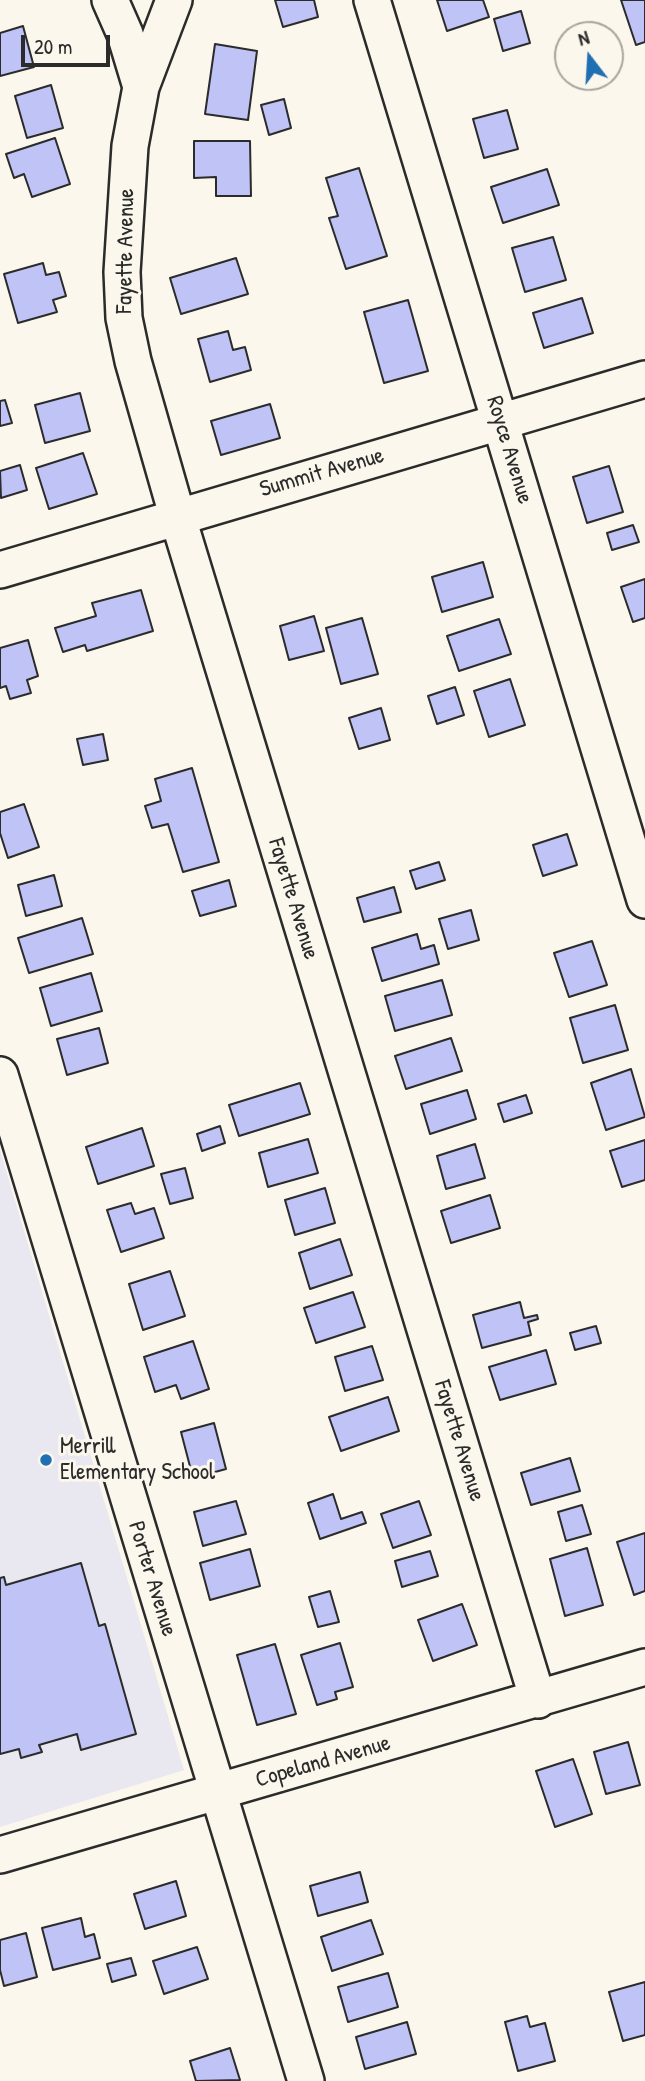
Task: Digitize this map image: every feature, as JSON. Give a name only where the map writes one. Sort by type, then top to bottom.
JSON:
[{"type":"street","name":"Fayette Avenue","points":[[110,0],[125,34],[141,87]]},
{"type":"street","name":"Fayette Avenue","points":[[174,0],[141,87],[130,146],[122,272],[124,318],[177,515],[538,1700]]},
{"type":"street","name":"Royce Avenue","points":[[372,0],[645,900]]},
{"type":"street","name":"Summit Avenue","points":[[0,570],[177,515],[645,379]]},
{"type":"street","name":"Porter Avenue","points":[[0,1075],[306,2081]]},
{"type":"street","name":"Copeland Avenue","points":[[0,1856],[645,1667]]},
{"type":"shaded area","name":"Merrill Elementary School","points":[[0,1150],[184,1770],[0,1827]]},
{"type":"building","points":[[275,0],[314,0],[318,17],[283,27]]},
{"type":"building","points":[[437,0],[483,0],[489,17],[447,31]]},
{"type":"building","points":[[621,0],[645,0],[645,42],[636,45]]},
{"type":"building","points":[[521,11],[530,43],[503,51],[494,19]]},
{"type":"building","points":[[23,26],[34,67],[0,76],[0,33]]},
{"type":"building","points":[[215,44],[257,51],[248,120],[205,114]]},
{"type":"building","points":[[51,85],[63,128],[27,138],[15,96]]},
{"type":"building","points":[[284,99],[291,128],[269,135],[261,105]]},
{"type":"building","points":[[507,110],[518,149],[484,158],[473,119]]},
{"type":"building","points":[[55,138],[70,184],[32,197],[24,174],[14,178],[6,154]]},
{"type":"building","points":[[194,141],[250,141],[251,196],[216,196],[216,177],[194,178]]},
{"type":"building","points":[[359,168],[387,256],[346,269],[329,218],[338,216],[326,178]]},
{"type":"building","points":[[547,169],[559,205],[503,223],[491,187]]},
{"type":"building","points":[[553,237],[566,280],[525,292],[512,248]]},
{"type":"building","points":[[236,258],[248,294],[181,314],[170,278]]},
{"type":"building","points":[[43,263],[46,275],[59,272],[66,296],[53,300],[57,312],[18,323],[4,274]]},
{"type":"building","points":[[582,298],[593,333],[544,348],[533,313]]},
{"type":"building","points":[[408,300],[428,371],[384,383],[364,312]]},
{"type":"building","points":[[228,331],[233,350],[245,347],[251,370],[210,382],[198,339]]},
{"type":"building","points":[[80,393],[90,431],[45,443],[35,405]]},
{"type":"building","points":[[5,400],[12,423],[0,426],[0,401]]},
{"type":"building","points":[[270,404],[280,438],[221,455],[211,421]]},
{"type":"building","points":[[83,453],[97,494],[49,509],[36,468]]},
{"type":"building","points":[[20,465],[27,490],[1,498],[0,471]]},
{"type":"building","points":[[609,466],[623,512],[587,523],[573,477]]},
{"type":"building","points":[[633,525],[639,542],[612,550],[607,533]]},
{"type":"building","points":[[483,562],[493,597],[442,612],[432,577]]},
{"type":"building","points":[[645,579],[645,618],[633,622],[621,587]]},
{"type":"building","points":[[141,590],[153,631],[87,651],[85,645],[63,652],[55,628],[96,616],[92,603]]},
{"type":"building","points":[[314,616],[324,651],[289,660],[280,626]]},
{"type":"building","points":[[362,618],[378,674],[341,684],[326,628]]},
{"type":"building","points":[[499,619],[511,654],[459,671],[447,636]]},
{"type":"building","points":[[28,640],[38,676],[27,680],[31,693],[10,699],[6,686],[0,688],[0,648]]},
{"type":"building","points":[[510,679],[525,725],[489,737],[474,691]]},
{"type":"building","points":[[455,687],[464,715],[437,724],[428,696]]},
{"type":"building","points":[[381,708],[390,740],[359,749],[349,718]]},
{"type":"building","points":[[103,734],[108,760],[83,765],[77,739]]},
{"type":"building","points":[[192,768],[219,862],[183,872],[168,824],[152,828],[145,806],[161,801],[155,779]]},
{"type":"building","points":[[24,804],[39,847],[8,858],[0,833],[0,812]]},
{"type":"building","points":[[567,834],[577,865],[543,876],[533,845]]},
{"type":"building","points":[[439,862],[445,880],[416,889],[410,871]]},
{"type":"building","points":[[54,875],[62,906],[26,916],[18,885]]},
{"type":"building","points":[[229,880],[236,906],[200,916],[192,891]]},
{"type":"building","points":[[394,887],[401,912],[364,922],[357,898]]},
{"type":"building","points":[[471,910],[479,940],[448,949],[439,919]]},
{"type":"building","points":[[82,918],[93,954],[29,973],[18,938]]},
{"type":"building","points":[[417,934],[421,949],[434,945],[439,964],[382,981],[372,948]]},
{"type":"building","points":[[592,941],[607,985],[569,997],[554,953]]},
{"type":"building","points":[[91,973],[102,1011],[51,1026],[40,988]]},
{"type":"building","points":[[442,980],[452,1015],[395,1031],[385,996]]},
{"type":"building","points":[[615,1005],[628,1050],[583,1063],[570,1018]]},
{"type":"building","points":[[99,1028],[108,1063],[67,1075],[57,1039]]},
{"type":"building","points":[[451,1038],[462,1071],[406,1089],[395,1056]]},
{"type":"building","points":[[631,1069],[645,1117],[606,1130],[591,1083]]},
{"type":"building","points":[[300,1083],[310,1114],[239,1136],[229,1105]]},
{"type":"building","points":[[467,1090],[476,1119],[430,1134],[421,1104]]},
{"type":"building","points":[[526,1095],[532,1113],[504,1122],[498,1104]]},
{"type":"building","points":[[220,1126],[225,1143],[202,1151],[197,1134]]},
{"type":"building","points":[[142,1128],[154,1166],[98,1184],[86,1147]]},
{"type":"building","points":[[308,1139],[318,1173],[268,1187],[259,1153]]},
{"type":"building","points":[[645,1140],[645,1180],[622,1187],[610,1151]]},
{"type":"building","points":[[475,1144],[485,1178],[446,1189],[437,1156]]},
{"type":"building","points":[[185,1168],[193,1198],[170,1204],[161,1174]]},
{"type":"building","points":[[325,1188],[335,1223],[295,1235],[285,1200]]},
{"type":"building","points":[[490,1195],[500,1228],[451,1243],[441,1211]]},
{"type":"building","points":[[131,1203],[135,1214],[154,1208],[164,1238],[121,1252],[107,1210]]},
{"type":"building","points":[[340,1239],[352,1275],[310,1289],[299,1253]]},
{"type":"building","points":[[170,1271],[185,1316],[143,1330],[129,1284]]},
{"type":"building","points":[[353,1292],[365,1327],[316,1343],[304,1308]]},
{"type":"building","points":[[520,1302],[524,1318],[537,1315],[538,1319],[528,1322],[531,1335],[482,1348],[473,1315]]},
{"type":"building","points":[[596,1326],[601,1343],[575,1350],[570,1333]]},
{"type":"building","points":[[193,1341],[209,1389],[181,1399],[176,1385],[155,1392],[144,1357]]},
{"type":"building","points":[[372,1346],[383,1380],[345,1391],[335,1357]]},
{"type":"building","points":[[546,1350],[556,1384],[500,1400],[489,1367]]},
{"type":"building","points":[[388,1397],[399,1431],[341,1451],[329,1417]]},
{"type":"building","points":[[214,1423],[226,1469],[193,1478],[181,1432]]},
{"type":"building","points":[[570,1458],[580,1491],[531,1505],[521,1473]]},
{"type":"building","points":[[333,1494],[341,1519],[362,1512],[366,1523],[320,1539],[308,1503]]},
{"type":"building","points":[[236,1501],[246,1534],[203,1546],[194,1512]]},
{"type":"building","points":[[419,1501],[431,1535],[393,1548],[381,1514]]},
{"type":"building","points":[[582,1505],[591,1534],[566,1541],[558,1512]]},
{"type":"building","points":[[645,1533],[645,1591],[634,1595],[617,1542]]},
{"type":"building","points":[[587,1548],[603,1605],[565,1616],[550,1559]]},
{"type":"building","points":[[250,1549],[260,1586],[210,1600],[200,1563]]},
{"type":"building","points":[[430,1551],[438,1576],[402,1587],[395,1561]]},
{"type":"building","points":[[81,1563],[99,1626],[105,1624],[136,1734],[81,1750],[77,1734],[39,1745],[42,1752],[21,1758],[19,1749],[0,1754],[0,1578],[4,1577],[6,1585]]},
{"type":"building","points":[[330,1591],[339,1622],[318,1627],[309,1597]]},
{"type":"building","points":[[462,1604],[477,1645],[433,1661],[418,1620]]},
{"type":"building","points":[[340,1643],[353,1687],[335,1692],[337,1699],[317,1705],[301,1655]]},
{"type":"building","points":[[275,1644],[296,1714],[257,1725],[237,1655]]},
{"type":"building","points":[[628,1742],[640,1785],[606,1794],[594,1752]]},
{"type":"building","points":[[573,1759],[592,1814],[555,1827],[536,1771]]},
{"type":"building","points":[[360,1872],[368,1902],[318,1916],[310,1886]]},
{"type":"building","points":[[176,1881],[186,1916],[145,1929],[134,1894]]},
{"type":"building","points":[[81,1918],[85,1937],[94,1934],[100,1958],[53,1970],[42,1928]]},
{"type":"building","points":[[371,1920],[383,1954],[332,1971],[321,1937]]},
{"type":"building","points":[[26,1933],[37,1977],[4,1986],[0,1970],[0,1940]]},
{"type":"building","points":[[197,1947],[208,1979],[164,1994],[153,1961]]},
{"type":"building","points":[[131,1958],[136,1975],[112,1982],[107,1964]]},
{"type":"building","points":[[388,1973],[398,2007],[348,2022],[338,1987]]},
{"type":"building","points":[[645,1982],[645,2035],[623,2041],[609,1992]]},
{"type":"building","points":[[527,2016],[530,2027],[545,2023],[555,2061],[518,2071],[505,2022]]},
{"type":"building","points":[[407,2022],[416,2054],[365,2069],[356,2037]]},
{"type":"building","points":[[230,2048],[240,2080],[196,2081],[190,2061]]},
{"type":"place","name":"Merrill Elementary School","points":[[46,1460]]}]
